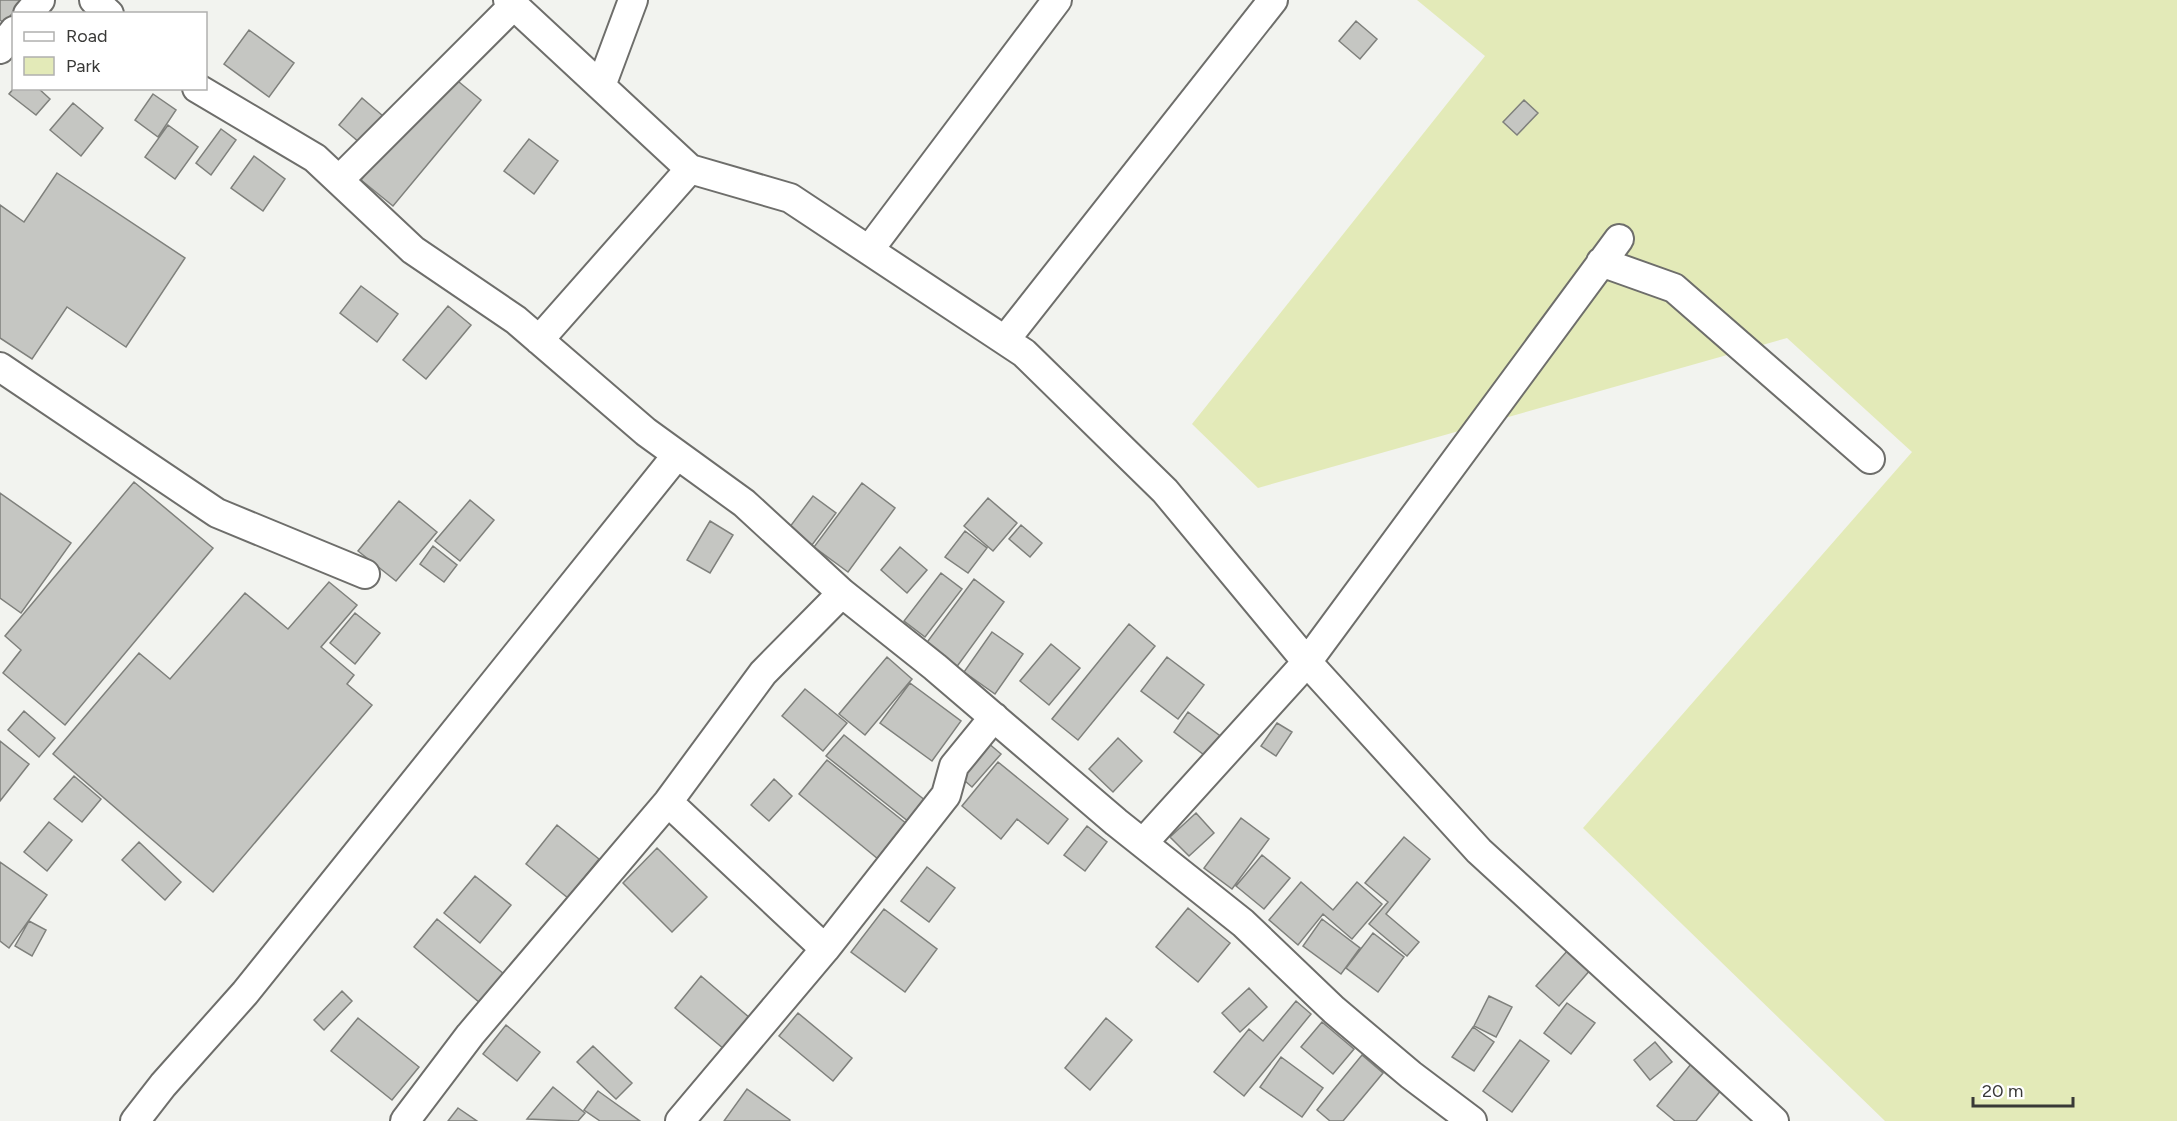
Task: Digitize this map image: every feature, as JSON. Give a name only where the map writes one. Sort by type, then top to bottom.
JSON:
[{"type":"street","points":[[30,12],[39,0]]},
{"type":"street","points":[[94,0],[107,12]]},
{"type":"street","points":[[601,86],[633,0]]},
{"type":"street","points":[[869,250],[1058,0]]},
{"type":"street","points":[[1005,340],[1273,0]]},
{"type":"street","points":[[339,180],[511,3],[690,169],[790,198],[1024,353],[1165,491],[1307,662],[1479,850],[1766,1118]]},
{"type":"street","points":[[0,49],[12,34]]},
{"type":"street","points":[[200,90],[315,158],[414,250],[516,320],[646,432],[744,503],[842,593],[1243,923],[1368,1039],[1472,1121]]},
{"type":"street","points":[[540,340],[690,169]]},
{"type":"street","points":[[1143,843],[1307,662],[1619,239]]},
{"type":"street","points":[[1601,262],[1674,288],[1870,459]]},
{"type":"street","points":[[0,367],[217,513],[365,574]]},
{"type":"street","points":[[135,1121],[163,1085],[245,993],[677,455]]},
{"type":"street","points":[[405,1121],[470,1035],[668,802],[763,673],[842,593]]},
{"type":"street","points":[[680,1121],[825,949],[946,795],[954,766],[994,717]]},
{"type":"street","points":[[668,802],[825,949]]},
{"type":"green space","points":[[1417,0],[2177,0],[2177,1121],[1885,1121],[1583,828],[1912,452],[1787,338],[1258,488],[1192,424],[1485,56]]},
{"type":"building","points":[[0,0],[24,0],[4,23],[0,20]]},
{"type":"building","points":[[1356,21],[1377,39],[1360,59],[1339,41]]},
{"type":"building","points":[[249,30],[294,63],[269,97],[224,64]]},
{"type":"building","points":[[448,73],[481,100],[393,206],[361,180]]},
{"type":"building","points":[[12,90],[40,90],[50,99],[36,115],[9,94]]},
{"type":"building","points":[[153,94],[176,110],[158,137],[135,120]]},
{"type":"building","points":[[362,98],[390,122],[367,149],[339,125]]},
{"type":"building","points":[[1524,100],[1538,113],[1517,135],[1503,122]]},
{"type":"building","points":[[73,103],[103,128],[81,156],[50,130]]},
{"type":"building","points":[[168,125],[198,147],[175,179],[145,157]]},
{"type":"building","points":[[221,129],[236,140],[211,175],[196,163]]},
{"type":"building","points":[[529,139],[558,161],[534,194],[504,171]]},
{"type":"building","points":[[254,156],[285,179],[263,211],[231,188]]},
{"type":"building","points":[[57,173],[185,258],[126,347],[67,307],[32,359],[0,338],[0,205],[24,222]]},
{"type":"building","points":[[361,286],[398,314],[377,342],[340,313]]},
{"type":"building","points":[[448,306],[471,325],[426,379],[403,360]]},
{"type":"building","points":[[134,482],[213,548],[65,725],[3,673],[21,650],[5,636]]},
{"type":"building","points":[[862,483],[895,508],[848,572],[814,547]]},
{"type":"building","points":[[0,493],[71,543],[21,613],[0,598]]},
{"type":"building","points":[[813,496],[836,513],[812,545],[789,528]]},
{"type":"building","points":[[988,498],[1017,523],[993,551],[964,526]]},
{"type":"building","points":[[470,500],[494,520],[460,561],[435,541]]},
{"type":"building","points":[[399,501],[437,532],[396,581],[358,551]]},
{"type":"building","points":[[710,521],[733,535],[710,573],[687,560]]},
{"type":"building","points":[[1021,525],[1042,543],[1030,557],[1009,539]]},
{"type":"building","points":[[965,531],[987,548],[968,573],[945,557]]},
{"type":"building","points":[[433,546],[457,565],[444,582],[420,564]]},
{"type":"building","points":[[900,547],[927,570],[907,593],[881,570]]},
{"type":"building","points":[[941,573],[962,589],[925,637],[904,621]]},
{"type":"building","points":[[974,579],[1004,602],[953,672],[922,649]]},
{"type":"building","points":[[329,582],[357,605],[321,647],[354,675],[347,684],[372,705],[213,892],[53,754],[139,653],[170,679],[245,593],[288,629]]},
{"type":"building","points":[[355,613],[380,633],[355,664],[330,643]]},
{"type":"building","points":[[1129,624],[1155,646],[1078,740],[1052,719]]},
{"type":"building","points":[[992,632],[1023,654],[995,694],[964,672]]},
{"type":"building","points":[[1051,644],[1080,668],[1049,705],[1020,681]]},
{"type":"building","points":[[887,657],[912,679],[865,735],[839,714]]},
{"type":"building","points":[[1167,657],[1204,685],[1178,719],[1141,691]]},
{"type":"building","points":[[910,683],[961,721],[932,761],[880,723]]},
{"type":"building","points":[[805,689],[847,723],[823,751],[782,716]]},
{"type":"building","points":[[24,711],[55,738],[39,757],[8,730]]},
{"type":"building","points":[[1188,712],[1227,741],[1212,761],[1174,732]]},
{"type":"building","points":[[1277,723],[1292,732],[1276,756],[1261,746]]},
{"type":"building","points":[[844,735],[926,801],[909,822],[826,756]]},
{"type":"building","points":[[1118,738],[1142,761],[1113,792],[1089,769]]},
{"type":"building","points":[[0,741],[29,764],[0,801]]},
{"type":"building","points":[[987,742],[1001,754],[972,787],[958,775]]},
{"type":"building","points":[[827,760],[907,824],[878,859],[799,794]]},
{"type":"building","points":[[998,762],[1068,819],[1048,844],[1017,819],[1001,839],[962,806]]},
{"type":"building","points":[[74,776],[101,799],[82,822],[54,799]]},
{"type":"building","points":[[774,779],[792,796],[769,821],[751,805]]},
{"type":"building","points":[[1196,813],[1214,833],[1189,856],[1170,837]]},
{"type":"building","points":[[1241,818],[1269,839],[1232,889],[1204,868]]},
{"type":"building","points":[[49,822],[72,840],[47,871],[24,852]]},
{"type":"building","points":[[557,825],[599,859],[568,898],[526,864]]},
{"type":"building","points":[[1087,826],[1107,842],[1085,871],[1064,855]]},
{"type":"building","points":[[1404,837],[1430,859],[1386,914],[1419,942],[1407,956],[1369,924],[1388,902],[1365,883]]},
{"type":"building","points":[[139,842],[181,882],[165,900],[122,860]]},
{"type":"building","points":[[657,848],[707,897],[672,932],[623,883]]},
{"type":"building","points":[[1262,855],[1290,878],[1264,909],[1236,886]]},
{"type":"building","points":[[0,862],[47,895],[9,948],[0,941]]},
{"type":"building","points":[[927,867],[955,888],[929,922],[901,901]]},
{"type":"building","points":[[475,876],[511,905],[480,943],[444,913]]},
{"type":"building","points":[[1301,882],[1333,910],[1357,882],[1382,904],[1352,939],[1323,914],[1298,945],[1269,920]]},
{"type":"building","points":[[1188,908],[1230,943],[1198,982],[1156,947]]},
{"type":"building","points":[[884,909],[937,949],[905,992],[851,952]]},
{"type":"building","points":[[437,919],[504,974],[480,1003],[414,947]]},
{"type":"building","points":[[1322,919],[1360,948],[1341,974],[1303,946]]},
{"type":"building","points":[[29,921],[46,930],[32,956],[15,946]]},
{"type":"building","points":[[1373,933],[1404,957],[1378,992],[1346,968]]},
{"type":"building","points":[[1568,950],[1591,969],[1559,1006],[1536,986]]},
{"type":"building","points":[[701,976],[750,1018],[724,1049],[675,1008]]},
{"type":"building","points":[[1249,988],[1267,1007],[1240,1032],[1222,1013]]},
{"type":"building","points":[[342,991],[352,1001],[324,1030],[314,1020]]},
{"type":"building","points":[[1489,996],[1512,1007],[1496,1037],[1474,1026]]},
{"type":"building","points":[[1296,1001],[1311,1014],[1244,1096],[1214,1072],[1249,1029],[1263,1041]]},
{"type":"building","points":[[1567,1003],[1595,1023],[1571,1054],[1544,1033]]},
{"type":"building","points":[[798,1013],[852,1058],[833,1081],[779,1036]]},
{"type":"building","points":[[358,1018],[419,1067],[392,1100],[331,1051]]},
{"type":"building","points":[[1106,1018],[1132,1040],[1090,1090],[1065,1068]]},
{"type":"building","points":[[1322,1022],[1354,1049],[1333,1074],[1301,1047]]},
{"type":"building","points":[[506,1025],[540,1052],[517,1081],[483,1054]]},
{"type":"building","points":[[1473,1027],[1494,1042],[1474,1071],[1452,1057]]},
{"type":"building","points":[[1520,1040],[1549,1061],[1512,1112],[1483,1091]]},
{"type":"building","points":[[1655,1042],[1672,1062],[1650,1080],[1634,1060]]},
{"type":"building","points":[[593,1046],[632,1083],[616,1099],[577,1062]]},
{"type":"building","points":[[1362,1055],[1383,1073],[1343,1121],[1330,1121],[1317,1110]]},
{"type":"building","points":[[1281,1057],[1323,1088],[1302,1117],[1260,1087]]},
{"type":"building","points":[[1691,1064],[1722,1089],[1696,1121],[1675,1121],[1657,1106]]},
{"type":"building","points":[[553,1087],[585,1113],[578,1121],[527,1119]]},
{"type":"building","points":[[747,1089],[790,1120],[724,1121]]},
{"type":"building","points":[[598,1091],[640,1121],[600,1121],[584,1110]]},
{"type":"building","points":[[458,1108],[477,1121],[448,1121]]}]
